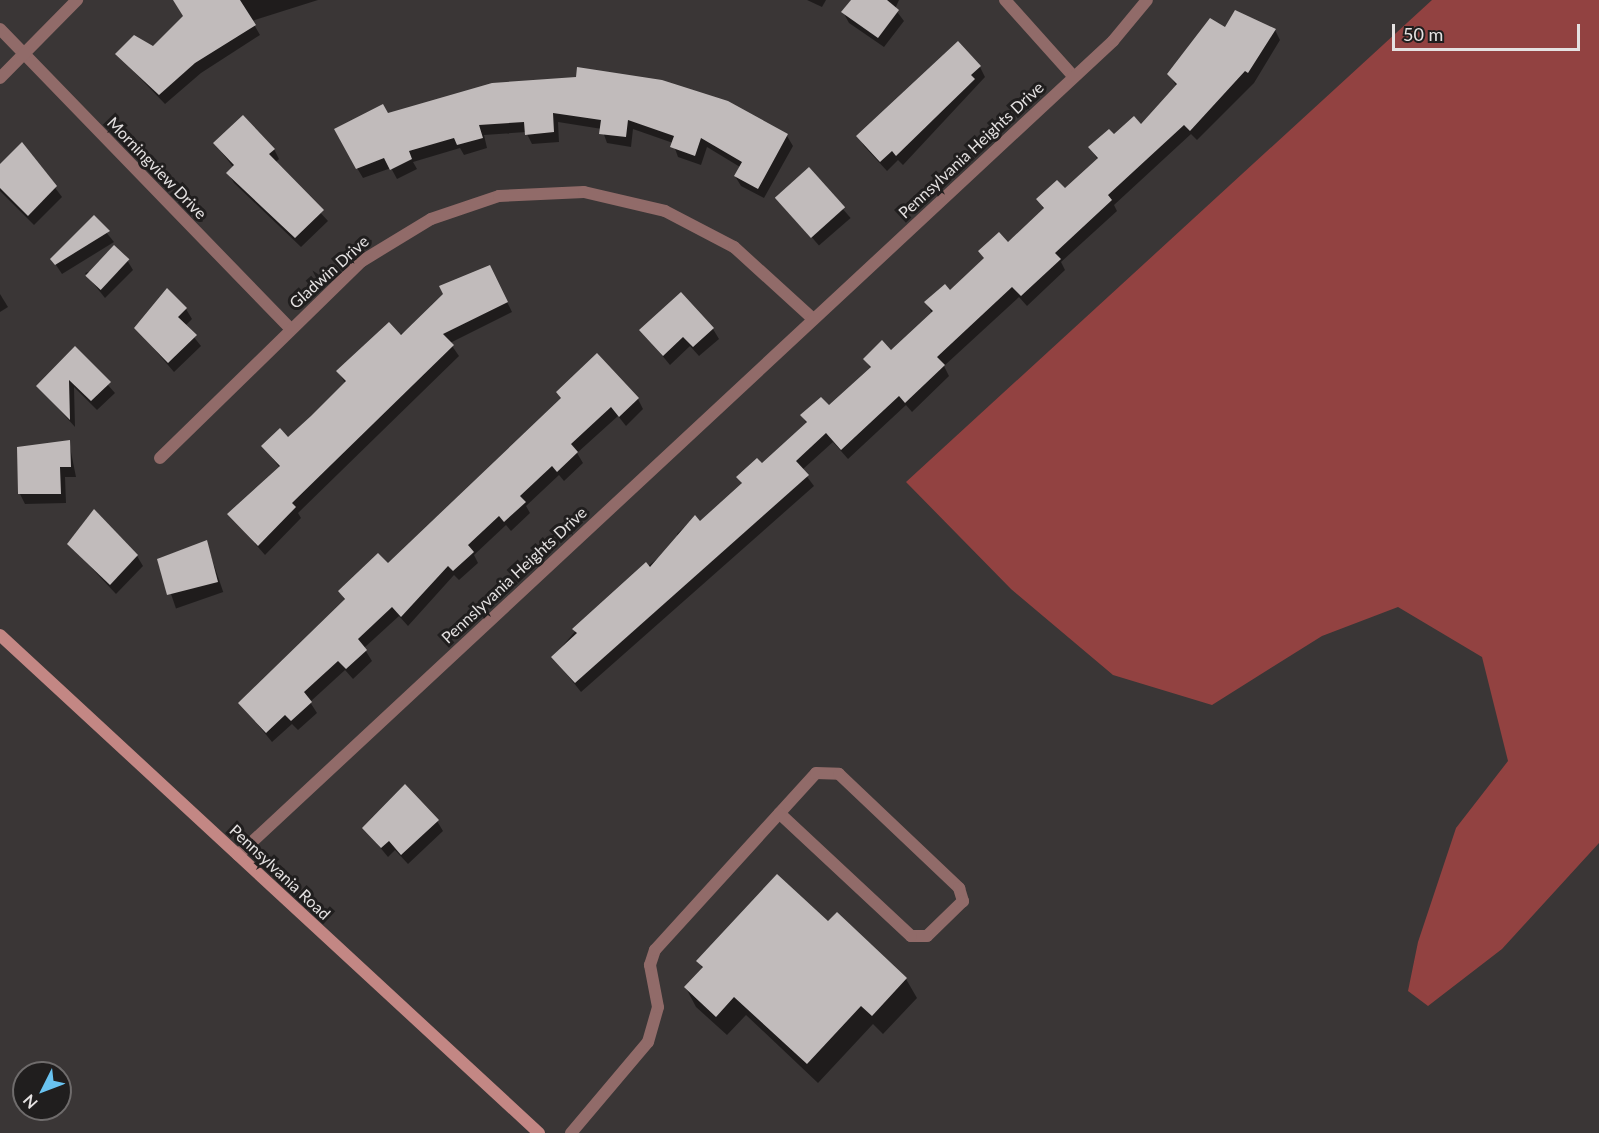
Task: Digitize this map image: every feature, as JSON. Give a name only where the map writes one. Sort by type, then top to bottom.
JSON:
[{"type":"street","points":[[0,78],[77,0]]},
{"type":"street","points":[[1005,0],[1074,77]]},
{"type":"street","name":"Pennsylvania Heights Drive","points":[[813,319],[1074,77],[1147,0]]},
{"type":"street","name":"Morningview Drive","points":[[0,29],[291,329]]},
{"type":"street","name":"Gladwin Drive","points":[[160,458],[362,261],[408,230],[499,196],[544,190],[626,200],[707,230],[765,271],[813,319]]},
{"type":"street","name":"Pennslyvania Heights Drive","points":[[238,855],[813,319]]},
{"type":"street","name":"Pennsylvania Road","points":[[0,635],[539,1133]]},
{"type":"street","points":[[571,1133],[648,1042],[658,1007],[650,965],[655,950],[779,813],[816,773],[839,774],[959,888],[963,901],[927,936],[911,936],[779,813]]},
{"type":"shaded area","points":[[1432,0],[1599,0],[1599,843],[1502,949],[1428,1006],[1408,991],[1418,942],[1456,828],[1508,761],[1482,657],[1398,607],[1322,636],[1212,705],[1113,675],[1011,589],[906,482]]},
{"type":"building","points":[[173,0],[240,0],[256,25],[195,63],[159,95],[115,54],[134,35],[153,46],[183,16]]},
{"type":"building","points":[[851,0],[887,0],[899,10],[878,38],[841,12]]},
{"type":"building","points":[[1235,10],[1276,29],[1248,73],[1245,71],[1190,131],[1184,125],[1108,195],[1112,200],[1055,253],[1061,259],[1021,296],[1012,287],[937,357],[945,365],[905,403],[899,396],[841,450],[826,433],[796,461],[809,475],[575,683],[551,657],[577,633],[572,629],[646,562],[650,567],[695,515],[700,521],[742,483],[736,477],[757,458],[762,463],[807,422],[800,415],[821,397],[829,405],[871,367],[863,359],[882,340],[891,350],[933,311],[924,302],[945,284],[950,290],[984,258],[978,251],[999,232],[1008,242],[1044,208],[1036,199],[1057,180],[1065,188],[1098,158],[1088,147],[1109,129],[1114,134],[1134,116],[1141,124],[1177,84],[1167,74],[1210,18],[1225,27]]},
{"type":"building","points":[[958,41],[981,66],[971,75],[975,79],[896,156],[892,151],[880,162],[856,136]]},
{"type":"building","points":[[577,67],[662,80],[728,101],[788,134],[758,189],[734,176],[742,162],[701,138],[695,156],[670,147],[674,136],[628,120],[626,137],[599,134],[601,120],[553,113],[554,132],[525,135],[524,122],[479,125],[483,138],[457,145],[454,138],[409,151],[412,159],[390,170],[384,158],[356,169],[334,129],[383,104],[388,113],[492,83],[576,77]]},
{"type":"building","points":[[243,115],[275,149],[269,154],[324,210],[295,238],[226,173],[234,165],[213,143]]},
{"type":"building","points":[[22,142],[57,186],[28,216],[0,188],[0,164]]},
{"type":"building","points":[[809,167],[845,207],[811,238],[775,198]]},
{"type":"building","points":[[94,215],[110,231],[55,265],[50,259]]},
{"type":"building","points":[[114,245],[129,259],[101,290],[85,276]]},
{"type":"building","points":[[490,265],[508,302],[443,334],[454,345],[292,503],[296,507],[258,546],[227,514],[280,466],[261,446],[280,428],[288,437],[311,416],[346,381],[336,371],[389,322],[401,335],[443,294],[439,286]]},
{"type":"building","points":[[167,288],[187,308],[178,317],[197,335],[168,363],[134,328]]},
{"type":"building","points":[[681,292],[714,328],[693,347],[683,337],[663,356],[639,330]]},
{"type":"building","points":[[75,346],[111,382],[91,401],[69,380],[70,420],[36,386]]},
{"type":"building","points":[[597,353],[639,398],[619,417],[611,407],[571,444],[578,452],[557,472],[552,466],[520,496],[526,502],[504,522],[499,516],[468,545],[474,552],[453,571],[448,566],[401,617],[392,607],[358,639],[367,650],[346,669],[338,661],[304,692],[312,702],[291,721],[285,715],[266,733],[238,703],[345,599],[338,591],[378,553],[388,563],[561,398],[556,392]]},
{"type":"building","points":[[70,440],[71,467],[60,467],[61,494],[18,494],[17,447]]},
{"type":"building","points":[[94,509],[138,555],[110,585],[67,544]]},
{"type":"building","points":[[207,540],[218,582],[167,595],[157,559]]},
{"type":"building","points":[[405,784],[439,820],[401,855],[389,841],[381,848],[362,828]]},
{"type":"building","points":[[777,874],[828,921],[837,912],[907,978],[872,1016],[861,1006],[807,1064],[734,997],[716,1017],[684,987],[703,967],[696,961]]}]
